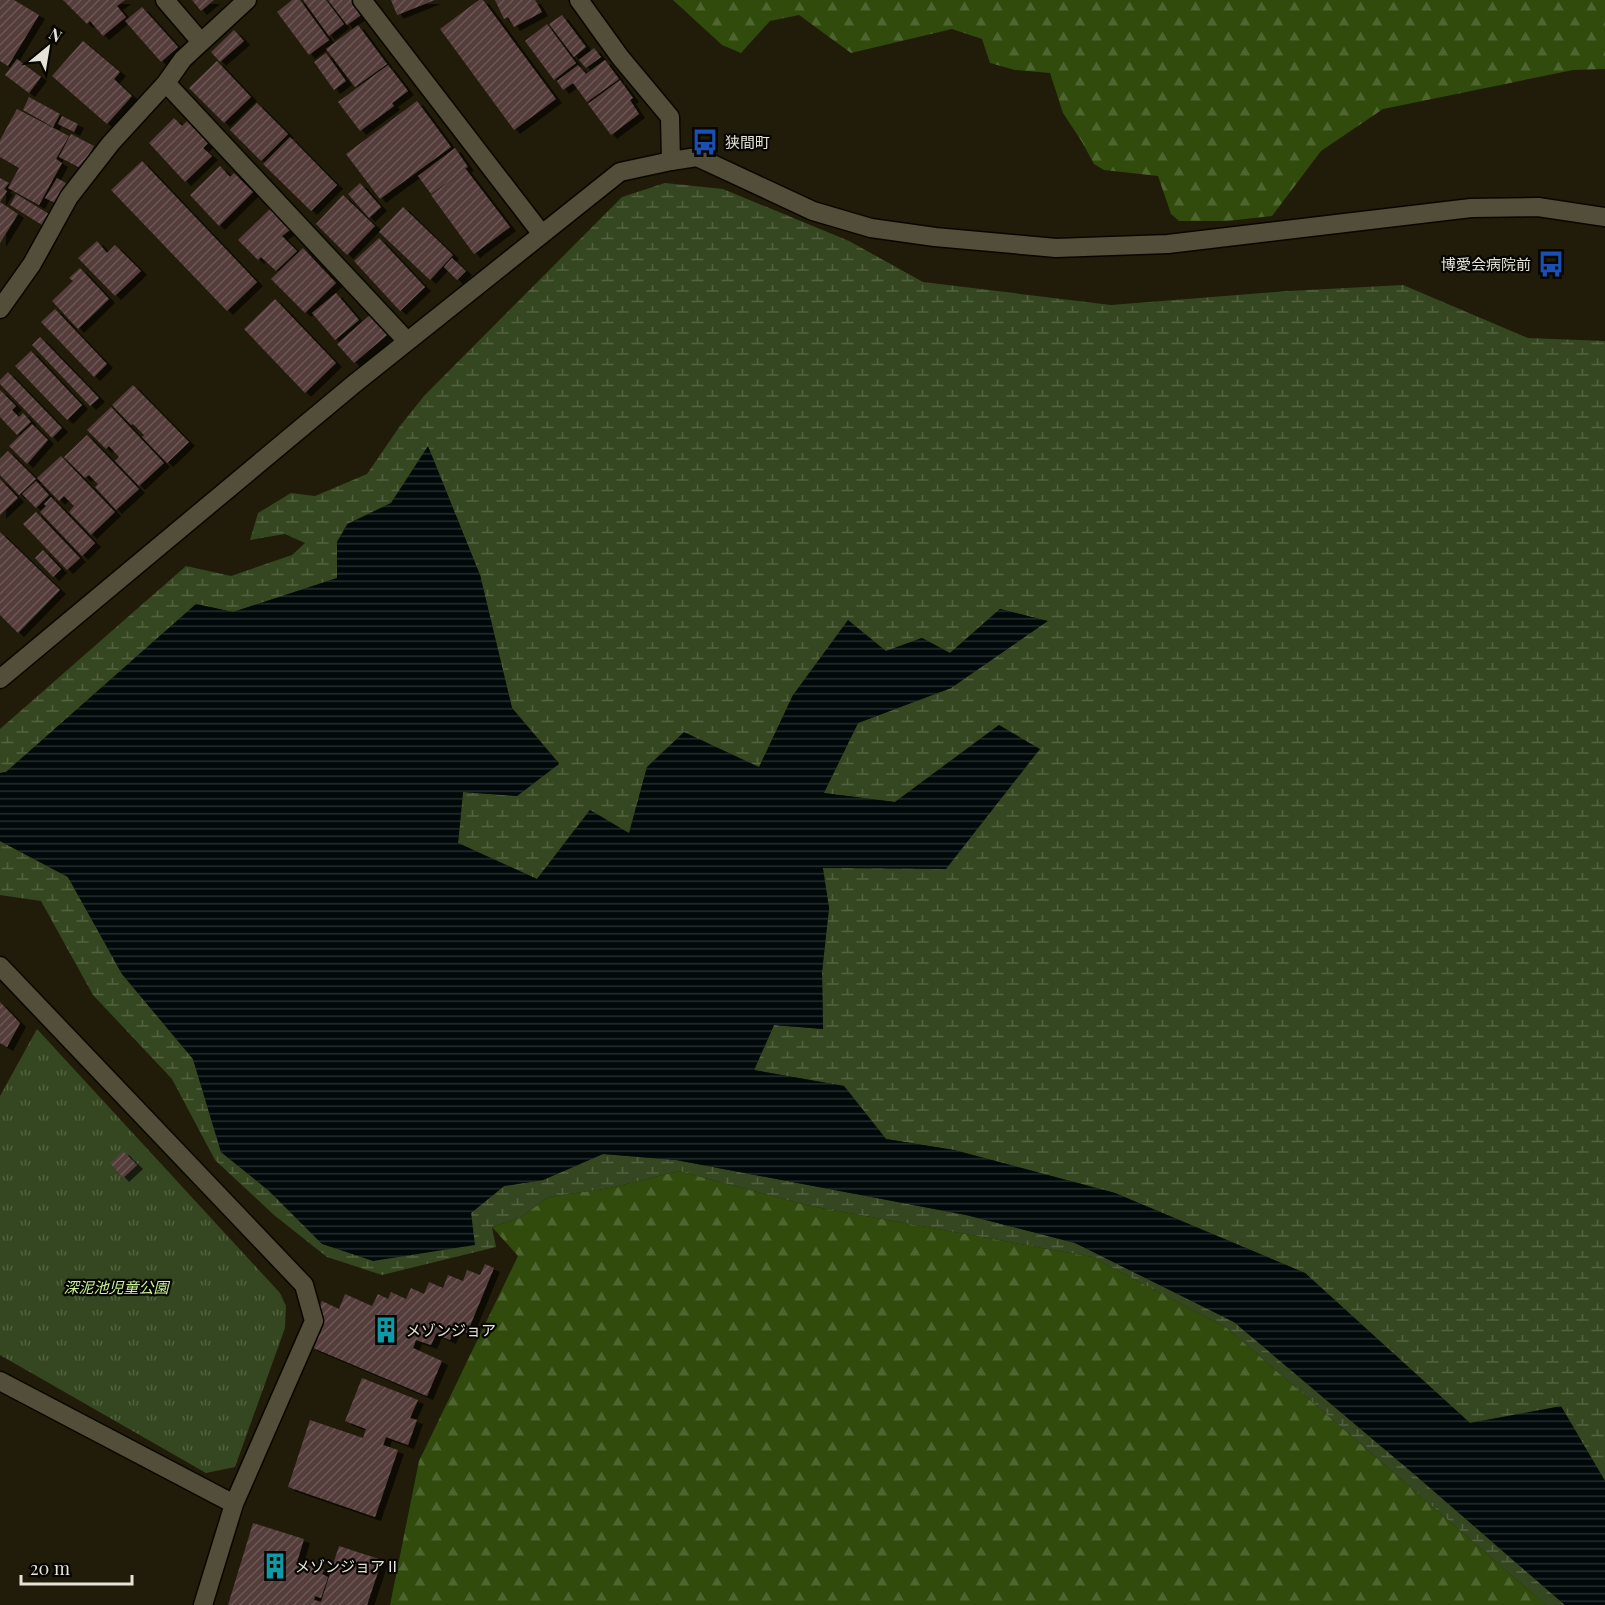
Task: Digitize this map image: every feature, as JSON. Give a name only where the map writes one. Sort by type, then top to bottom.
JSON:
[{"type":"street","points":[[165,0],[201,42]]},
{"type":"street","points":[[0,309],[32,264],[69,197],[111,143],[166,83],[183,59],[247,0]]},
{"type":"street","points":[[362,0],[541,233]]},
{"type":"street","points":[[579,0],[620,57],[670,117],[671,161]]},
{"type":"street","points":[[166,83],[407,341]]},
{"type":"street","points":[[0,679],[407,341],[620,172],[697,158],[813,211],[871,228],[935,237],[1056,248],[1168,244],[1471,208],[1538,207],[1603,218]]},
{"type":"street","points":[[0,966],[304,1285],[314,1321],[234,1504],[203,1605]]},
{"type":"street","points":[[0,1381],[234,1504]]},
{"type":"green space","points":[[673,0],[1605,0],[1605,69],[1573,70],[1383,109],[1321,151],[1272,216],[1227,221],[1179,221],[1171,214],[1158,176],[1104,170],[1094,164],[1063,113],[1050,73],[1015,70],[990,63],[982,39],[952,29],[851,53],[799,15],[770,21],[741,53],[722,45]]},
{"type":"green space","points":[[665,183],[723,189],[849,241],[923,282],[1111,305],[1289,291],[1403,285],[1528,338],[1605,341],[1605,1481],[1561,1407],[1470,1423],[1305,1273],[1115,1193],[954,1150],[886,1139],[844,1086],[754,1070],[774,1025],[823,1029],[822,972],[829,908],[822,868],[946,868],[999,725],[895,802],[823,793],[858,723],[951,688],[1047,621],[1000,609],[950,653],[922,638],[886,651],[793,695],[759,768],[647,767],[629,834],[590,810],[537,879],[458,843],[463,792],[517,796],[559,763],[512,708],[480,575],[428,447],[391,503],[347,524],[337,542],[337,578],[233,612],[196,604],[6,772],[0,773],[0,729],[186,566],[231,576],[292,555],[305,543],[285,534],[250,540],[258,513],[291,493],[315,496],[367,474],[424,396],[622,197]]},
{"type":"green space","points":[[0,841],[68,877],[122,974],[193,1059],[221,1152],[268,1190],[474,1245],[471,1213],[504,1186],[543,1180],[603,1154],[676,1160],[966,1215],[1075,1243],[1234,1322],[1565,1605],[1546,1605],[1227,1328],[1092,1257],[810,1206],[679,1171],[610,1188],[548,1197],[520,1218],[492,1227],[496,1247],[382,1275],[327,1257],[274,1215],[215,1160],[172,1079],[93,995],[41,901],[0,895]]},
{"type":"green space","name":"深泥池児童公園","points":[[37,1029],[280,1293],[286,1306],[285,1328],[235,1467],[206,1473],[0,1355],[0,1096]]},
{"type":"green space","points":[[679,1171],[810,1206],[1092,1257],[1227,1328],[1546,1605],[390,1605],[419,1461],[518,1256],[492,1227],[520,1218],[548,1197],[610,1188]]},
{"type":"shaded area","points":[[428,446],[480,575],[512,708],[559,764],[517,796],[463,792],[458,843],[537,879],[590,810],[629,833],[647,767],[684,732],[759,767],[793,695],[848,620],[886,651],[922,638],[950,653],[1000,609],[1048,621],[951,688],[858,723],[824,793],[895,802],[999,725],[1040,749],[946,869],[823,868],[829,908],[822,972],[823,1029],[774,1025],[754,1070],[844,1086],[886,1139],[954,1150],[1115,1193],[1305,1273],[1470,1423],[1561,1406],[1605,1481],[1605,1605],[1565,1605],[1234,1322],[1075,1243],[966,1215],[676,1160],[603,1154],[543,1180],[504,1186],[471,1213],[475,1245],[373,1261],[322,1244],[268,1190],[221,1152],[193,1059],[122,974],[68,877],[0,841],[0,773],[6,772],[196,604],[233,612],[337,578],[337,542],[348,524],[391,503]]},
{"type":"building","points":[[0,0],[14,0],[39,15],[8,66],[0,61]]},
{"type":"building","points":[[63,0],[125,0],[117,6],[126,17],[103,36],[90,21],[87,24]]},
{"type":"building","points":[[192,0],[214,0],[201,11]]},
{"type":"building","points":[[292,0],[300,0],[329,40],[309,55],[277,12]]},
{"type":"building","points":[[303,0],[326,0],[344,24],[329,36]]},
{"type":"building","points":[[328,0],[355,0],[364,13],[347,25]]},
{"type":"building","points":[[391,0],[435,0],[397,15]]},
{"type":"building","points":[[479,0],[483,0],[556,99],[514,130],[440,29]]},
{"type":"building","points":[[495,0],[535,0],[542,12],[514,27],[508,17],[504,19]]},
{"type":"building","points":[[142,7],[178,47],[161,62],[125,21]]},
{"type":"building","points":[[562,15],[586,47],[574,57],[549,24]]},
{"type":"building","points":[[547,24],[576,63],[554,80],[525,41]]},
{"type":"building","points":[[358,25],[387,64],[355,87],[326,49]]},
{"type":"building","points":[[234,30],[244,41],[220,62],[211,52]]},
{"type":"building","points":[[83,41],[120,72],[114,79],[132,96],[107,124],[52,76]]},
{"type":"building","points":[[594,48],[601,57],[586,68],[579,60]]},
{"type":"building","points":[[326,53],[346,81],[334,90],[314,62]]},
{"type":"building","points":[[17,59],[41,77],[29,93],[5,75]]},
{"type":"building","points":[[605,60],[619,79],[587,102],[573,83],[563,90],[557,81],[578,65],[586,74]]},
{"type":"building","points":[[217,61],[251,97],[224,123],[189,88]]},
{"type":"building","points":[[388,65],[408,91],[392,103],[394,106],[360,131],[338,102]]},
{"type":"building","points":[[620,80],[633,98],[630,100],[639,114],[611,135],[588,104]]},
{"type":"building","points":[[29,97],[60,114],[53,127],[23,110]]},
{"type":"building","points":[[417,101],[451,147],[380,199],[346,154]]},
{"type":"building","points":[[257,103],[288,134],[261,161],[230,130]]},
{"type":"building","points":[[17,109],[69,136],[56,159],[62,163],[39,205],[8,188],[19,168],[0,157],[0,140]]},
{"type":"building","points":[[62,116],[78,124],[74,132],[58,124]]},
{"type":"building","points":[[174,118],[182,126],[187,121],[208,143],[203,148],[212,156],[185,182],[149,143]]},
{"type":"building","points":[[71,134],[94,146],[82,169],[59,157]]},
{"type":"building","points":[[290,137],[337,185],[311,211],[263,164]]},
{"type":"building","points":[[455,148],[468,167],[465,168],[510,227],[474,254],[431,195],[460,174],[431,194],[418,176]]},
{"type":"building","points":[[142,161],[257,282],[227,311],[111,190]]},
{"type":"building","points":[[220,166],[230,177],[234,173],[253,192],[219,226],[190,195]]},
{"type":"building","points":[[0,178],[9,183],[4,189],[7,191],[0,202]]},
{"type":"building","points":[[57,178],[71,186],[61,206],[45,198]]},
{"type":"building","points":[[360,183],[381,207],[369,218],[348,194]]},
{"type":"building","points":[[16,194],[49,214],[42,225],[10,205]]},
{"type":"building","points":[[343,195],[375,226],[347,255],[316,224]]},
{"type":"building","points":[[0,202],[18,214],[0,243]]},
{"type":"building","points":[[403,207],[453,255],[430,280],[379,232]]},
{"type":"building","points":[[270,209],[290,230],[282,236],[297,251],[276,271],[261,257],[258,260],[238,240]]},
{"type":"building","points":[[379,238],[425,287],[400,311],[354,261]]},
{"type":"building","points":[[97,241],[107,253],[115,245],[141,271],[115,296],[78,258]]},
{"type":"building","points":[[303,248],[336,283],[305,313],[271,279]]},
{"type":"building","points":[[452,258],[466,271],[457,280],[444,267]]},
{"type":"building","points":[[80,268],[109,299],[78,329],[52,301],[73,281],[69,278]]},
{"type":"building","points":[[336,293],[359,320],[335,340],[312,313]]},
{"type":"building","points":[[275,299],[336,363],[305,393],[244,329]]},
{"type":"building","points":[[55,309],[107,364],[94,377],[41,322]]},
{"type":"building","points":[[370,315],[387,335],[354,363],[337,344]]},
{"type":"building","points":[[40,337],[99,398],[90,406],[32,345]]},
{"type":"building","points":[[31,351],[82,405],[67,420],[15,366]]},
{"type":"building","points":[[8,372],[62,428],[52,438],[0,384],[0,380]]},
{"type":"building","points":[[133,385],[189,442],[167,463],[142,437],[144,435],[112,405]]},
{"type":"building","points":[[0,390],[16,406],[12,410],[19,417],[23,413],[31,422],[17,435],[0,417]]},
{"type":"building","points":[[111,407],[164,463],[139,486],[115,461],[119,457],[109,446],[106,449],[87,430]]},
{"type":"building","points":[[32,424],[48,440],[27,464],[9,446]]},
{"type":"building","points":[[87,435],[139,489],[116,510],[95,487],[98,484],[89,475],[85,478],[64,457]]},
{"type":"building","points":[[8,451],[36,479],[19,495],[0,475],[0,459]]},
{"type":"building","points":[[61,456],[115,512],[91,535],[69,512],[74,506],[64,496],[59,501],[37,478]]},
{"type":"building","points":[[0,479],[18,498],[0,515]]},
{"type":"building","points":[[36,481],[49,495],[36,508],[22,494]]},
{"type":"building","points":[[51,497],[95,543],[82,556],[40,512]]},
{"type":"building","points":[[36,512],[80,558],[67,570],[23,524]]},
{"type":"building","points":[[0,532],[60,590],[18,633],[0,615]]},
{"type":"building","points":[[43,550],[61,569],[53,577],[35,558]]},
{"type":"building","points":[[0,1002],[20,1023],[7,1047],[0,1043]]},
{"type":"building","points":[[123,1151],[137,1165],[123,1178],[110,1163]]},
{"type":"building","name":"メゾンジョア","points":[[485,1264],[494,1268],[467,1333],[455,1328],[450,1340],[436,1334],[431,1345],[416,1340],[413,1348],[442,1361],[427,1396],[311,1347],[323,1319],[315,1316],[322,1301],[339,1309],[345,1294],[372,1306],[378,1294],[388,1299],[391,1292],[406,1299],[411,1288],[424,1294],[429,1282],[443,1288],[448,1275],[463,1281],[467,1270],[480,1275]]},
{"type":"building","points":[[362,1378],[418,1400],[410,1418],[417,1420],[408,1445],[386,1437],[383,1445],[398,1450],[375,1517],[288,1487],[310,1420],[363,1438],[366,1429],[345,1421]]},
{"type":"building","name":"メゾンジョアⅡ","points":[[253,1523],[304,1539],[297,1562],[324,1570],[322,1574],[328,1577],[321,1598],[315,1596],[314,1600],[321,1602],[339,1546],[382,1560],[367,1605],[228,1605]]},
{"type":"place","name":"狭間町","points":[[705,142]]},
{"type":"place","name":"博愛会病院前","points":[[1551,264]]},
{"type":"place","name":"メゾンジョア","points":[[386,1330]]},
{"type":"place","name":"メゾンジョアⅡ","points":[[275,1566]]}]
